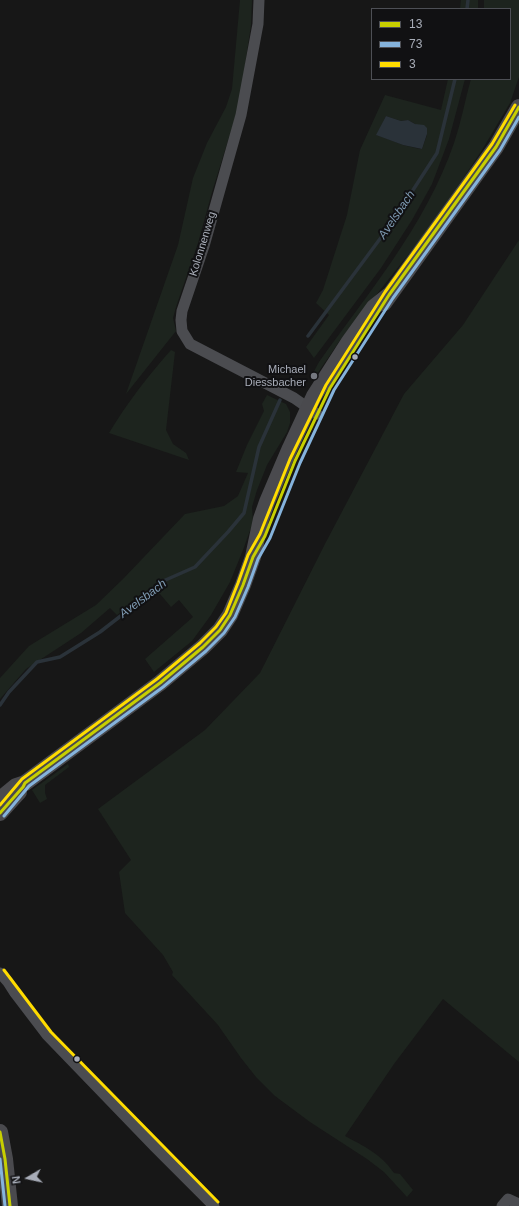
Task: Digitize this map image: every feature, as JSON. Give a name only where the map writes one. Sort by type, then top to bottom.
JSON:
[{"type":"main road","points":[[253,556],[264,536],[288,478],[313,411],[314,396],[348,343],[374,307],[389,295],[445,219],[491,154],[519,107]]},
{"type":"main road","points":[[0,799],[16,786],[25,783],[160,683],[203,647],[220,630],[230,615],[243,584],[253,556],[261,519],[267,502],[290,448],[313,411]]},
{"type":"main road","points":[[0,813],[25,783]]},
{"type":"main road","points":[[0,1132],[5,1159],[10,1206]]},
{"type":"street","name":"Kolonnenweg","points":[[259,0],[258,24],[241,114],[204,246],[182,311],[182,331],[190,344],[294,398],[313,411]]},
{"type":"street","points":[[0,973],[47,1035],[214,1206]]},
{"type":"street","points":[[1,986],[15,993]]},
{"type":"street","points":[[502,1206],[508,1199],[519,1204]]},
{"type":"shaded area","points":[[240,0],[252,0],[251,25],[241,92],[236,115],[198,243],[173,318],[176,331],[126,394],[178,245],[193,178],[207,143],[226,107],[232,89]]},
{"type":"shaded area","points":[[461,0],[478,0],[478,8],[460,8]]},
{"type":"shaded area","points":[[484,0],[519,0],[519,77],[510,103],[482,150],[424,235],[341,339],[315,377],[312,375],[319,362],[376,284],[412,230],[428,202],[454,143],[471,80],[511,80],[511,8],[484,8]]},
{"type":"shaded area","points":[[448,80],[465,80],[449,139],[432,184],[412,220],[381,268],[314,358],[306,347],[329,315],[316,303],[323,290],[347,215],[360,150],[385,95],[441,110]],"holes":[[[386,116],[401,121],[408,120],[427,135],[422,149],[403,145],[377,135]]]},
{"type":"shaded area","points":[[386,116],[401,121],[408,120],[415,124],[424,125],[427,128],[427,134],[422,149],[403,145],[376,135]]},
{"type":"shaded area","points":[[519,240],[519,1062],[443,999],[394,1064],[345,1136],[378,1155],[394,1173],[400,1174],[413,1190],[407,1197],[384,1172],[367,1159],[310,1122],[275,1096],[256,1077],[218,1025],[172,975],[173,972],[163,955],[125,913],[119,872],[131,860],[98,809],[205,730],[260,673],[326,542],[404,394],[463,325]]},
{"type":"shaded area","points":[[171,350],[175,352],[166,430],[173,444],[186,453],[189,460],[109,433],[138,390]]},
{"type":"shaded area","points":[[267,395],[286,404],[290,412],[290,423],[287,432],[267,465],[257,490],[252,507],[253,522],[230,582],[211,615],[192,641],[154,672],[145,659],[193,617],[179,600],[171,607],[160,594],[139,598],[117,615],[110,608],[81,633],[26,669],[0,699],[0,678],[29,646],[96,605],[185,514],[224,506],[238,496],[248,473],[236,472],[247,445],[264,411],[262,404]]},
{"type":"shaded area","points":[[68,764],[69,767],[45,785],[47,799],[40,803],[32,790]]},
{"type":"waterway","name":"Avelsbach","points":[[467,8],[468,0]]},
{"type":"waterway","name":"Avelsbach","points":[[308,336],[391,224],[437,153],[455,80]]},
{"type":"waterway","name":"Avelsbach","points":[[0,705],[9,692],[37,662],[60,657],[100,632],[140,601],[161,582],[195,567],[228,532],[244,513],[259,447],[280,400]]},
{"type":"transit line","name":"3","points":[[0,805],[22,779],[157,679],[200,643],[216,627],[226,613],[248,555],[260,534],[290,459],[326,385],[385,292],[492,144],[515,105]]},
{"type":"transit line","name":"13","points":[[0,813],[25,783],[160,683],[203,647],[220,630],[230,615],[253,557],[265,536],[295,461],[330,388],[389,295],[496,147],[519,107]]},
{"type":"transit line","name":"73","points":[[4,816],[29,786],[163,687],[206,651],[224,633],[235,617],[258,559],[270,538],[300,463],[334,390],[393,298],[500,150],[519,117]]},
{"type":"transit line","name":"3","points":[[4,970],[51,1032],[218,1202]]},
{"type":"transit line","name":"13","points":[[0,1132],[5,1159],[10,1206]]},
{"type":"transit line","name":"73","points":[[0,1159],[5,1206]]},
{"type":"place","name":"Michael Diessbacher","points":[[314,376]]}]
